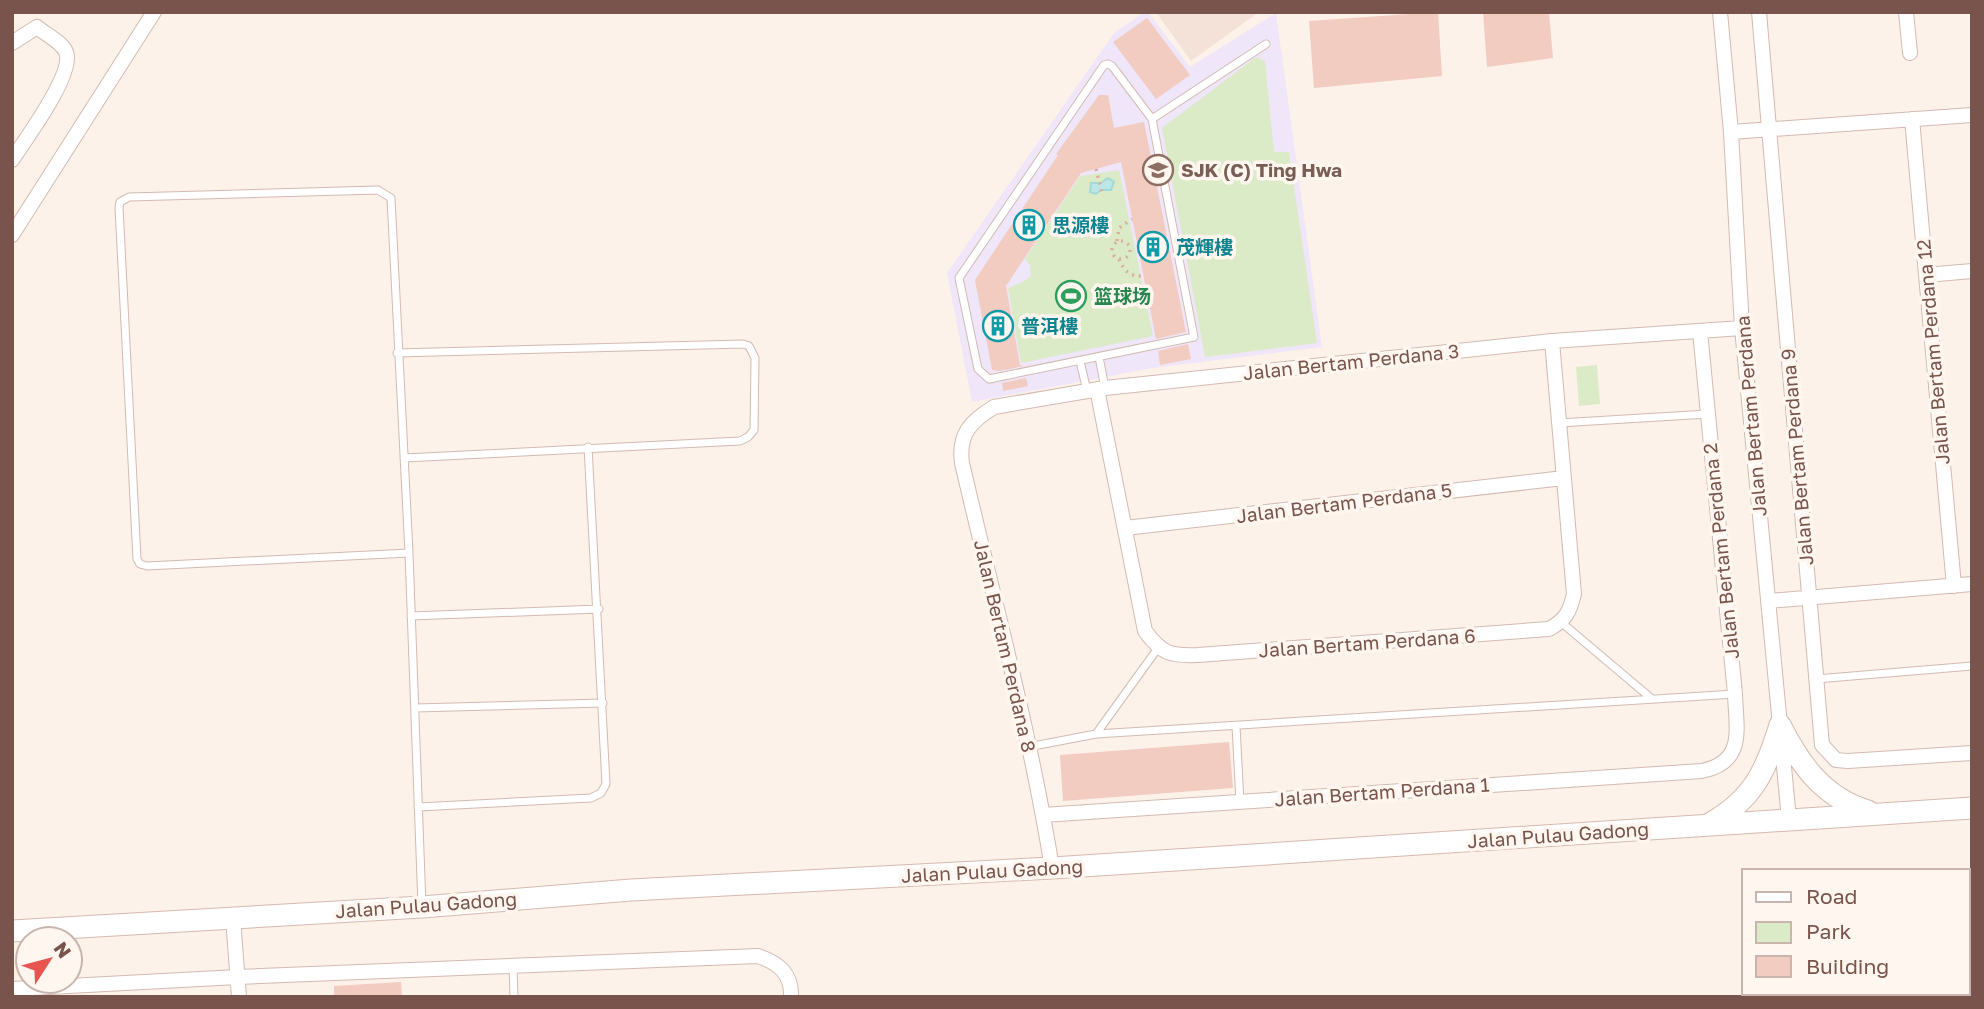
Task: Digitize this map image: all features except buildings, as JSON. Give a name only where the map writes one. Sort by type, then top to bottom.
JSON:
[{"type":"main road","points":[[1780,725],[1802,764],[1822,787],[1846,803],[1874,813]]},
{"type":"main road","points":[[1708,825],[1735,807],[1758,782],[1780,725]]},
{"type":"main road","points":[[1941,808],[1972,801]]},
{"type":"main road","name":"Jalan Pulau Gadong","points":[[12,931],[422,906],[631,890],[1052,868],[1972,808]]},
{"type":"street","points":[[12,235],[154,12]]},
{"type":"street","name":"Jalan Bertam Perdana","points":[[1720,12],[1731,132],[1742,328],[1789,818]]},
{"type":"street","name":"Jalan Bertam Perdana 9","points":[[1759,12],[1822,745],[1836,760],[1972,753]]},
{"type":"street","points":[[1906,12],[1910,52]]},
{"type":"street","points":[[12,43],[37,27],[65,49],[68,60],[59,84],[12,160]]},
{"type":"street","points":[[1731,132],[1972,115]]},
{"type":"street","name":"Jalan Bertam Perdana 12","points":[[1912,119],[1954,586]]},
{"type":"street","points":[[1926,275],[1972,271]]},
{"type":"street","name":"Jalan Bertam Perdana 3","points":[[968,426],[994,407],[1096,389],[1552,341],[1742,328]]},
{"type":"street","name":"Jalan Bertam Perdana 2","points":[[1700,331],[1735,694],[1737,741],[1721,766]]},
{"type":"street","points":[[1552,341],[1574,594],[1566,617]]},
{"type":"street","points":[[1096,389],[1145,631],[1158,649]]},
{"type":"street","name":"Jalan Bertam Perdana 8","points":[[968,426],[960,449],[962,463],[1028,747],[1052,868]]},
{"type":"street","name":"Jalan Bertam Perdana 5","points":[[1125,528],[1563,478]]},
{"type":"street","points":[[1768,601],[1972,584]]},
{"type":"street","name":"Jalan Bertam Perdana 6","points":[[1158,649],[1176,656],[1198,655],[1549,629],[1566,617]]},
{"type":"street","name":"Jalan Bertam Perdana 1","points":[[1043,815],[1688,772],[1721,766]]},
{"type":"street","points":[[233,918],[239,997]]},
{"type":"street","points":[[12,989],[758,956],[785,971],[790,982],[791,997]]},
{"type":"lane","points":[[1152,119],[1266,44]]},
{"type":"lane","points":[[1104,65],[1112,65],[1152,119],[1194,337],[989,379],[978,369],[959,278],[1104,65]]},
{"type":"lane","points":[[409,553],[147,566],[139,564],[120,202],[129,197],[378,190],[391,198],[409,553],[422,906]]},
{"type":"lane","points":[[397,353],[743,344],[749,346],[755,358],[754,430],[740,441],[404,458]]},
{"type":"lane","points":[[1096,389],[1099,357]]},
{"type":"lane","points":[[1080,361],[1096,389]]},
{"type":"lane","points":[[1559,424],[1708,414]]},
{"type":"lane","points":[[418,807],[591,798],[601,793],[606,784],[589,447]]},
{"type":"lane","points":[[411,616],[599,609]]},
{"type":"lane","points":[[1566,617],[1652,699]]},
{"type":"lane","points":[[1096,734],[1158,649]]},
{"type":"lane","points":[[1816,679],[1972,666]]},
{"type":"lane","points":[[1028,747],[1096,734],[1735,694]]},
{"type":"lane","points":[[415,708],[603,704]]},
{"type":"lane","points":[[1236,726],[1240,802]]},
{"type":"lane","points":[[513,965],[514,997]]},
{"type":"path","points":[[1096,169],[1103,196]]},
{"type":"path","points":[[1132,219],[1118,228],[1117,242],[1111,251],[1128,273],[1143,276]]},
{"type":"path","points":[[1117,242],[1126,243],[1130,248],[1127,256],[1119,259]]},
{"type":"shaded area","name":"SJK (C) Ting Hwa","points":[[1148,12],[1190,67],[1276,13],[1322,347],[1153,368],[972,402],[947,273],[1114,33]]},
{"type":"shaded area","points":[[1156,12],[1259,12],[1191,61]]},
{"type":"green space","points":[[1256,57],[1265,61],[1274,152],[1289,152],[1317,343],[1205,357],[1162,128]]},
{"type":"green space","points":[[1119,170],[1153,336],[1021,363],[1008,288],[1031,276],[1030,265],[1025,259],[1080,176]]},
{"type":"green space","points":[[1597,365],[1600,404],[1579,406],[1576,367]]},
{"type":"water","points":[[1108,178],[1114,182],[1111,190],[1101,190],[1096,194],[1090,192],[1091,183],[1101,183]]},
{"type":"place","name":"SJK (C) Ting Hwa","points":[[1158,170]]},
{"type":"place","name":"思源樓","points":[[1029,225]]},
{"type":"place","name":"茂輝樓","points":[[1153,247]]},
{"type":"place","name":"篮球场","points":[[1071,296]]},
{"type":"place","name":"普洱樓","points":[[998,326]]}]
